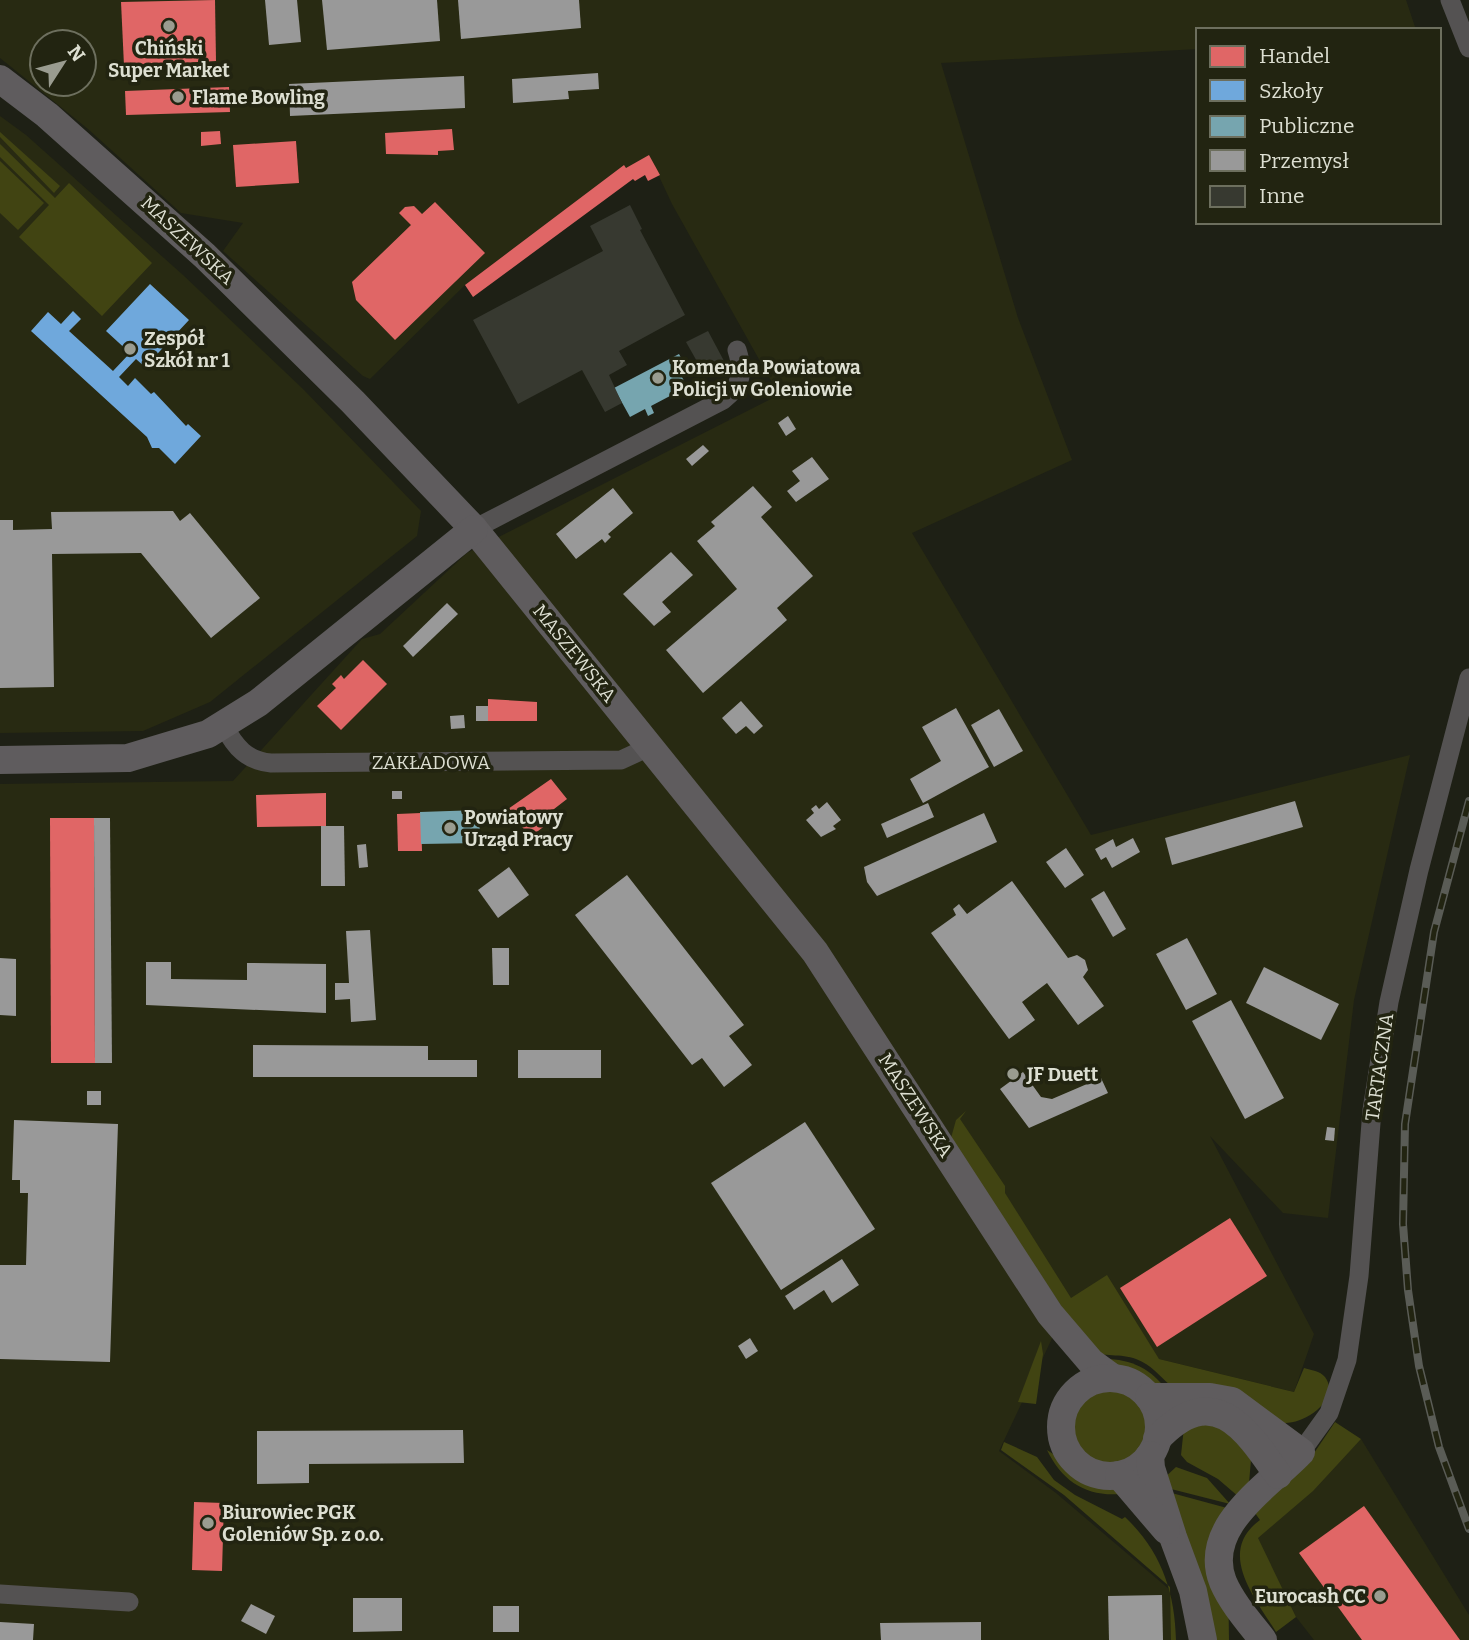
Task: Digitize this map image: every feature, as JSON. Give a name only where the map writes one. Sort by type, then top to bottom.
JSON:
[{"type":"street","points":[[1450,0],[1469,48]]},
{"type":"street","name":"MASZEWSKA","points":[[0,79],[47,115],[205,256],[354,402],[474,529],[651,746],[831,975],[1050,1314],[1091,1362],[1113,1378]]},
{"type":"street","points":[[0,760],[128,758],[191,741],[224,726],[258,702],[474,529],[723,400],[740,381],[743,368],[737,350]]},
{"type":"street","name":"TARTACZNA","points":[[1263,1640],[1227,1589],[1219,1558],[1222,1539],[1230,1524],[1301,1452],[1329,1413],[1347,1360],[1359,1276],[1372,1110],[1389,1002],[1419,870],[1469,678]]},
{"type":"street","name":"ZAKŁADOWA","points":[[224,726],[237,747],[250,758],[271,763],[586,761],[628,759],[651,746]]},
{"type":"street","name":"MASZEWSKA","points":[[1050,1314],[1073,1381],[1071,1398]]},
{"type":"street","points":[[1203,1640],[1194,1591],[1151,1468],[1154,1447],[1159,1422],[1149,1397],[1133,1384],[1113,1378],[1094,1381],[1071,1398],[1065,1407],[1062,1430],[1069,1452],[1086,1469],[1096,1473],[1119,1475],[1140,1466],[1154,1447],[1183,1418],[1199,1413],[1223,1415],[1238,1423],[1250,1434],[1278,1475]]},
{"type":"street","points":[[1149,1397],[1210,1397],[1232,1401],[1301,1452]]},
{"type":"street","points":[[1119,1475],[1173,1537]]},
{"type":"street","points":[[0,1594],[129,1602]]},
{"type":"shaded area","points":[[0,0],[1406,0],[1415,28],[1196,28],[1196,49],[941,63],[1018,318],[1072,460],[912,533],[1091,835],[1410,755],[1354,1000],[1328,1218],[1283,1213],[1210,1136],[1314,1334],[1294,1392],[1159,1359],[1071,1298],[999,1451],[1056,1493],[1170,1590],[1172,1640],[0,1640],[0,784],[233,781],[362,639],[380,634],[467,553],[779,395],[672,204],[649,155],[626,168],[624,165],[465,285],[370,379],[363,376],[223,251],[243,223],[181,213],[50,98],[98,98],[98,28],[28,28],[28,81],[0,58]]},
{"type":"shaded area","name":"Zespół Szkół nr 1","points":[[0,116],[26,135],[183,275],[303,389],[421,511],[417,536],[210,702],[143,731],[0,733]]},
{"type":"shaded area","points":[[1361,1439],[1469,1615],[1469,1640],[1314,1640],[1296,1617],[1257,1538]]},
{"type":"green space","points":[[0,132],[60,186],[54,193],[0,137]]},
{"type":"green space","points":[[0,144],[55,198],[69,183],[152,263],[102,316],[19,237],[49,205],[0,157]]},
{"type":"green space","points":[[0,161],[44,203],[18,230],[0,213]]},
{"type":"green space","points":[[966,1111],[960,1119],[1005,1186],[1005,1193],[1071,1298],[1107,1275],[1159,1359],[1294,1392],[1304,1368],[1312,1370],[1323,1375],[1329,1386],[1324,1402],[1310,1415],[1291,1423],[1283,1423],[1177,1389],[1142,1361],[1090,1350],[951,1138],[956,1120]]},
{"type":"green space","points":[[1041,1341],[1043,1354],[1036,1404],[1018,1402]]},
{"type":"green space","points":[[1105,1359],[1132,1363],[1148,1371],[1167,1391],[1121,1373]]},
{"type":"green space","points":[[1110,1388],[1125,1391],[1138,1399],[1146,1412],[1149,1427],[1146,1442],[1138,1455],[1125,1463],[1110,1466],[1095,1463],[1082,1455],[1074,1442],[1071,1427],[1074,1412],[1082,1399],[1095,1391]]},
{"type":"green space","points":[[1335,1422],[1361,1439],[1313,1491],[1258,1538],[1296,1617],[1276,1632],[1250,1590],[1240,1561],[1241,1546],[1247,1533],[1260,1520],[1255,1513],[1306,1465]]},
{"type":"green space","points":[[1222,1423],[1251,1460],[1249,1483],[1239,1497],[1218,1479],[1187,1462],[1181,1455],[1184,1427]]},
{"type":"green space","points":[[1004,1442],[1037,1457],[1054,1480],[1075,1495],[1122,1519],[1125,1517],[1157,1558],[1168,1585],[1064,1495],[1001,1450]]},
{"type":"green space","points":[[1047,1450],[1091,1479],[1111,1483],[1121,1494],[1097,1493],[1077,1485],[1060,1470]]},
{"type":"green space","points":[[1176,1467],[1207,1478],[1230,1504],[1171,1489],[1162,1480]]},
{"type":"green space","points":[[1168,1492],[1227,1508],[1229,1640],[1213,1640]]},
{"type":"green space","points":[[1170,1594],[1173,1605],[1176,1640],[1171,1640]]},
{"type":"building: Handel","name":"Chiński Super Market","points":[[215,0],[216,61],[124,66],[121,2]]},
{"type":"building: Handel","name":"Flame Bowling","points":[[229,87],[230,112],[126,115],[125,91]]},
{"type":"building: Handel","points":[[452,129],[454,150],[438,151],[438,155],[386,154],[385,133]]},
{"type":"building: Handel","points":[[220,131],[221,144],[201,146],[201,132]]},
{"type":"building: Handel","points":[[296,141],[299,183],[236,187],[233,145]]},
{"type":"building: Handel","points":[[649,155],[660,175],[648,181],[645,175],[635,181],[633,179],[473,297],[465,285],[624,165],[626,168]]},
{"type":"building: Handel","points":[[435,202],[485,253],[395,340],[356,300],[352,282],[411,225],[399,213],[405,207],[414,206],[422,214]]},
{"type":"building: Handel","points":[[363,660],[387,684],[341,730],[317,706],[336,688],[332,684],[341,675],[344,679]]},
{"type":"building: Handel","points":[[488,699],[537,702],[537,721],[488,721]]},
{"type":"building: Handel","points":[[551,779],[567,799],[545,816],[550,822],[530,837],[508,809]]},
{"type":"building: Handel","points":[[326,793],[326,826],[257,827],[256,795]]},
{"type":"building: Handel","points":[[421,813],[422,851],[398,851],[397,814]]},
{"type":"building: Handel","points":[[50,818],[94,818],[95,1063],[51,1063]]},
{"type":"building: Handel","points":[[1230,1218],[1267,1276],[1157,1347],[1120,1288]]},
{"type":"building: Handel","name":"Biurowiec PGK Goleniów Sp. z o.o.","points":[[194,1502],[224,1503],[222,1571],[192,1570]]},
{"type":"building: Handel","name":"Eurocash CC","points":[[1364,1506],[1460,1640],[1362,1640],[1299,1553]]},
{"type":"building: Szkoły","points":[[150,284],[189,320],[145,367],[136,359],[119,377],[128,386],[135,378],[151,394],[154,392],[186,426],[188,424],[201,436],[175,464],[159,448],[152,448],[147,437],[31,331],[48,312],[61,324],[73,311],[81,319],[69,331],[113,371],[130,353],[106,331]]},
{"type":"building: Publiczne","name":"Komenda Powiatowa Policji w Goleniowie","points":[[679,354],[685,365],[678,369],[687,387],[651,406],[654,413],[648,416],[645,409],[630,417],[614,388]]},
{"type":"building: Publiczne","name":"Powiatowy Urząd Pracy","points":[[479,810],[480,843],[421,844],[420,812]]},
{"type":"building: Przemysł","points":[[265,0],[297,0],[301,42],[269,45]]},
{"type":"building: Przemysł","points":[[322,0],[437,0],[440,41],[327,50]]},
{"type":"building: Przemysł","points":[[458,0],[579,0],[581,28],[461,39]]},
{"type":"building: Przemysł","points":[[598,73],[599,89],[568,91],[569,99],[513,103],[512,79]]},
{"type":"building: Przemysł","points":[[464,76],[465,108],[290,116],[289,84]]},
{"type":"building: Przemysł","points":[[788,416],[796,429],[786,436],[778,423]]},
{"type":"building: Przemysł","points":[[703,445],[709,451],[692,466],[686,459]]},
{"type":"building: Przemysł","points":[[812,457],[829,479],[796,502],[787,491],[800,481],[792,471]]},
{"type":"building: Przemysł","points":[[753,486],[772,507],[761,517],[813,576],[777,608],[787,620],[703,693],[666,650],[737,589],[697,541],[715,526],[711,522]]},
{"type":"building: Przemysł","points":[[613,488],[633,513],[608,534],[611,537],[605,543],[602,539],[576,559],[556,534]]},
{"type":"building: Przemysł","points":[[173,511],[180,521],[190,513],[260,598],[211,638],[141,553],[52,554],[54,687],[0,688],[0,520],[13,520],[13,530],[52,529],[51,512]]},
{"type":"building: Przemysł","points":[[671,552],[693,575],[662,602],[671,612],[654,626],[623,594]]},
{"type":"building: Przemysł","points":[[447,603],[458,614],[413,657],[403,646]]},
{"type":"building: Przemysł","points":[[741,701],[763,726],[754,734],[746,726],[736,734],[722,718]]},
{"type":"building: Przemysł","points":[[476,706],[488,706],[488,721],[476,721]]},
{"type":"building: Przemysł","points":[[956,708],[989,767],[923,803],[910,779],[941,761],[922,727]]},
{"type":"building: Przemysł","points":[[999,709],[1023,751],[994,767],[971,725]]},
{"type":"building: Przemysł","points":[[464,715],[465,728],[451,729],[450,716]]},
{"type":"building: Przemysł","points":[[392,791],[402,791],[402,799],[392,799]]},
{"type":"building: Przemysł","points":[[1295,801],[1303,827],[1172,865],[1165,838]]},
{"type":"building: Przemysł","points":[[827,802],[841,820],[833,826],[836,829],[821,837],[806,820],[814,813],[811,809],[816,805],[819,809]]},
{"type":"building: Przemysł","points":[[928,803],[934,817],[887,838],[881,824]]},
{"type":"building: Przemysł","points":[[984,813],[997,842],[877,896],[867,882],[864,867]]},
{"type":"building: Przemysł","points":[[94,818],[110,818],[112,1063],[95,1063]]},
{"type":"building: Przemysł","points":[[321,826],[344,826],[345,886],[321,886]]},
{"type":"building: Przemysł","points":[[1133,838],[1140,852],[1112,868],[1106,857],[1101,860],[1095,849],[1113,839],[1116,847]]},
{"type":"building: Przemysł","points":[[366,844],[368,867],[359,868],[357,845]]},
{"type":"building: Przemysł","points":[[1066,848],[1084,875],[1065,888],[1046,862]]},
{"type":"building: Przemysł","points":[[509,867],[529,895],[498,918],[478,890]]},
{"type":"building: Przemysł","points":[[627,875],[744,1025],[729,1036],[752,1065],[724,1087],[702,1058],[692,1065],[575,915]]},
{"type":"building: Przemysł","points":[[1012,881],[1068,958],[1077,955],[1085,960],[1088,970],[1083,977],[1104,1006],[1078,1025],[1047,983],[1022,1002],[1035,1020],[1009,1039],[931,933],[956,915],[953,909],[959,904],[967,914]]},
{"type":"building: Przemysł","points":[[1104,891],[1126,929],[1113,937],[1091,899]]},
{"type":"building: Przemysł","points":[[370,930],[376,1020],[351,1022],[350,999],[335,1000],[335,983],[349,983],[346,931]]},
{"type":"building: Przemysł","points":[[1187,938],[1217,994],[1186,1010],[1156,954]]},
{"type":"building: Przemysł","points":[[492,948],[509,948],[509,985],[493,985]]},
{"type":"building: Przemysł","points":[[0,958],[16,959],[16,1016],[0,1015]]},
{"type":"building: Przemysł","points":[[146,962],[171,962],[171,979],[247,980],[247,963],[326,964],[326,1013],[146,1005]]},
{"type":"building: Przemysł","points":[[1264,967],[1339,1004],[1321,1040],[1246,1003]]},
{"type":"building: Przemysł","points":[[1231,1000],[1284,1098],[1245,1119],[1192,1021]]},
{"type":"building: Przemysł","points":[[253,1045],[428,1046],[428,1060],[477,1060],[477,1077],[253,1077]]},
{"type":"building: Przemysł","points":[[518,1050],[601,1050],[601,1078],[518,1078]]},
{"type":"building: Przemysł","name":"JF Duett","points":[[1023,1072],[1041,1097],[1052,1099],[1101,1078],[1108,1093],[1029,1128],[1000,1089]]},
{"type":"building: Przemysł","points":[[87,1091],[101,1091],[101,1105],[87,1105]]},
{"type":"building: Przemysł","points":[[14,1120],[118,1124],[110,1362],[0,1359],[0,1265],[26,1265],[28,1193],[20,1193],[20,1180],[12,1180]]},
{"type":"building: Przemysł","points":[[805,1122],[875,1229],[781,1290],[711,1183]]},
{"type":"building: Przemysł","points":[[1327,1127],[1335,1128],[1334,1141],[1325,1140]]},
{"type":"building: Przemysł","points":[[842,1259],[859,1285],[832,1303],[824,1290],[794,1310],[785,1296]]},
{"type":"building: Przemysł","points":[[750,1338],[758,1351],[746,1359],[738,1346]]},
{"type":"building: Przemysł","points":[[463,1430],[464,1463],[309,1464],[309,1483],[257,1484],[257,1431]]},
{"type":"building: Przemysł","points":[[1162,1595],[1163,1640],[1109,1640],[1108,1596]]},
{"type":"building: Przemysł","points":[[353,1598],[402,1598],[402,1631],[353,1632]]},
{"type":"building: Przemysł","points":[[251,1604],[275,1616],[266,1634],[241,1621]]},
{"type":"building: Przemysł","points":[[493,1606],[519,1606],[519,1632],[493,1632]]},
{"type":"building: Przemysł","points":[[0,1622],[34,1624],[33,1640],[0,1640]]},
{"type":"building: Przemysł","points":[[981,1622],[981,1640],[881,1640],[880,1623]]},
{"type":"building: Inne","points":[[630,205],[642,229],[640,230],[685,315],[619,351],[627,365],[609,375],[622,403],[605,412],[582,370],[518,404],[473,320],[603,251],[590,226]]},
{"type":"building: Inne","points":[[708,331],[724,361],[703,372],[686,342]]},
{"type":"railway","points":[[1469,801],[1434,932],[1405,1124],[1403,1224],[1408,1290],[1419,1366],[1439,1447],[1469,1529]]},
{"type":"place","name":"Chiński Super Market","points":[[169,26]]},
{"type":"place","name":"Flame Bowling","points":[[178,97]]},
{"type":"place","name":"Zespół Szkół nr 1","points":[[130,349]]},
{"type":"place","name":"Komenda Powiatowa Policji w Goleniowie","points":[[658,378]]},
{"type":"place","name":"Powiatowy Urząd Pracy","points":[[450,828]]},
{"type":"place","name":"JF Duett","points":[[1013,1074]]},
{"type":"place","name":"Biurowiec PGK Goleniów Sp. z o.o.","points":[[208,1523]]},
{"type":"place","name":"Eurocash CC","points":[[1380,1596]]}]
